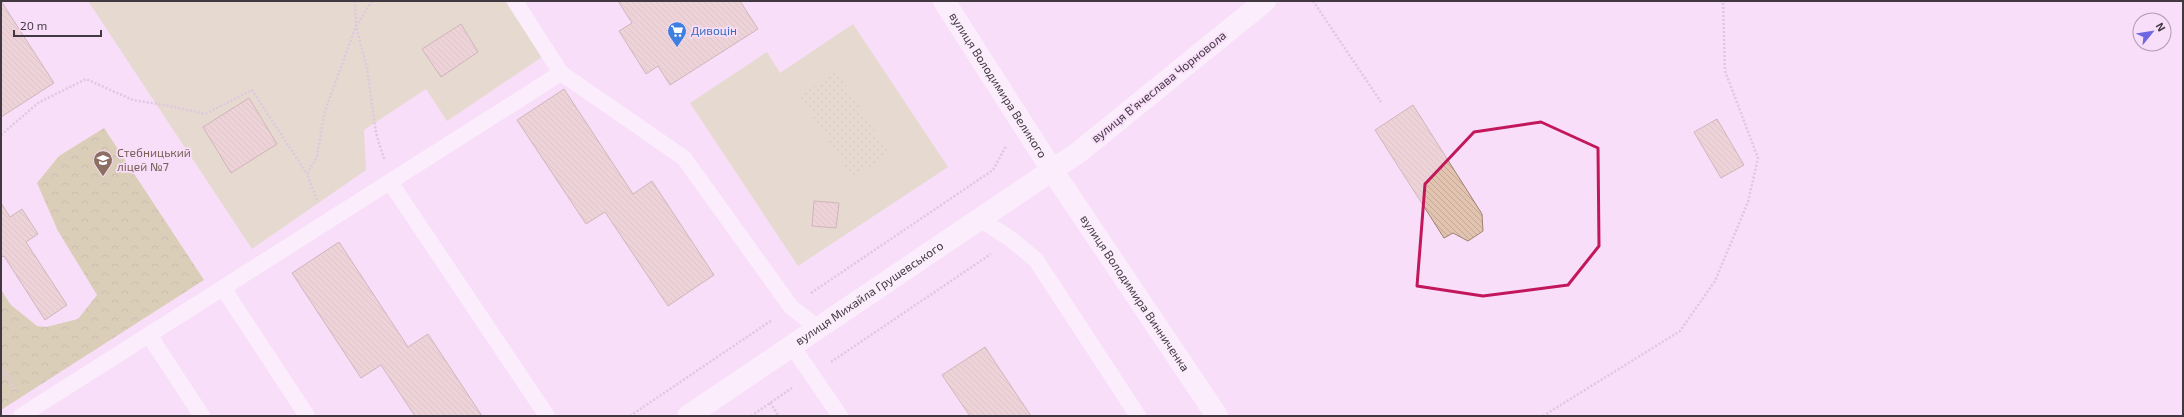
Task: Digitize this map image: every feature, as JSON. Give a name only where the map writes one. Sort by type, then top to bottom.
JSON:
[{"type":"street","name":"вулиця Володимира Великого","points":[[944,1],[1052,170]]},
{"type":"street","name":"вулиця Вʼячеслава Чорновола","points":[[1052,170],[1079,152],[1265,1]]},
{"type":"street","name":"вулиця Михайла Грушевського","points":[[688,416],[1052,170]]},
{"type":"street","name":"вулиця Володимира Винниченка","points":[[1052,170],[1217,416]]},
{"type":"lane","points":[[515,1],[561,73],[684,158],[791,307],[818,328]]},
{"type":"lane","points":[[21,416],[561,73]]},
{"type":"lane","points":[[390,182],[547,416]]},
{"type":"lane","points":[[980,219],[1012,240],[1036,260],[1138,416]]},
{"type":"lane","points":[[223,288],[307,416]]},
{"type":"lane","points":[[148,335],[202,416]]},
{"type":"lane","points":[[792,346],[840,416]]},
{"type":"path","points":[[355,1],[356,26],[367,68],[376,133],[390,182]]},
{"type":"path","points":[[307,174],[317,157],[324,114],[356,26],[372,1]]},
{"type":"path","points":[[1313,1],[1381,102]]},
{"type":"path","points":[[1543,416],[1680,332],[1718,274],[1748,202],[1758,158],[1725,71],[1724,1]]},
{"type":"path","points":[[1,134],[38,102],[86,79],[133,100],[205,114],[252,90],[307,174],[325,223]]},
{"type":"path","points":[[751,416],[1012,240]]},
{"type":"path","points":[[1,366],[16,391],[15,397]]},
{"type":"path","points":[[770,403],[779,416]]},
{"type":"highlighted area","points":[[1541,122],[1598,148],[1599,246],[1568,285],[1483,296],[1417,286],[1425,184],[1474,132]]},
{"type":"green space","points":[[88,1],[505,1],[542,57],[447,121],[426,89],[364,130],[366,170],[252,249]]},
{"type":"green space","points":[[853,24],[948,167],[798,266],[690,103],[767,52],[780,73]]},
{"type":"green space","points":[[836,71],[890,154],[853,178],[799,96]]},
{"type":"green space","points":[[104,128],[204,280],[1,410],[1,290],[11,305],[37,326],[46,327],[78,319],[97,295],[58,231],[37,183],[59,156]]},
{"type":"building","points":[[1,1],[54,83],[1,117]]},
{"type":"building","points":[[618,1],[740,1],[758,29],[670,85],[658,66],[646,74],[619,31],[632,23]]},
{"type":"building","points":[[461,24],[478,52],[441,77],[422,49]]},
{"type":"building","points":[[564,89],[633,194],[652,181],[714,275],[668,306],[605,212],[586,224],[517,120]]},
{"type":"building","points":[[249,98],[277,144],[231,173],[203,127]]},
{"type":"building","points":[[1413,105],[1482,214],[1483,231],[1468,241],[1453,233],[1444,238],[1375,130]]},
{"type":"building","points":[[1717,119],[1744,165],[1721,178],[1694,132]]},
{"type":"building","points":[[814,201],[839,203],[836,228],[812,226]]},
{"type":"building","points":[[1,203],[10,217],[22,209],[38,234],[26,242],[67,305],[45,320],[4,256],[1,257]]},
{"type":"building","points":[[339,242],[408,347],[428,334],[482,416],[415,416],[381,365],[361,378],[292,273]]},
{"type":"building","points":[[985,347],[1031,416],[970,416],[942,375]]},
{"type":"place","name":"Дивоцін","points":[[677,48]]},
{"type":"place","name":"Стебницький ліцей №7","points":[[103,177]]}]
